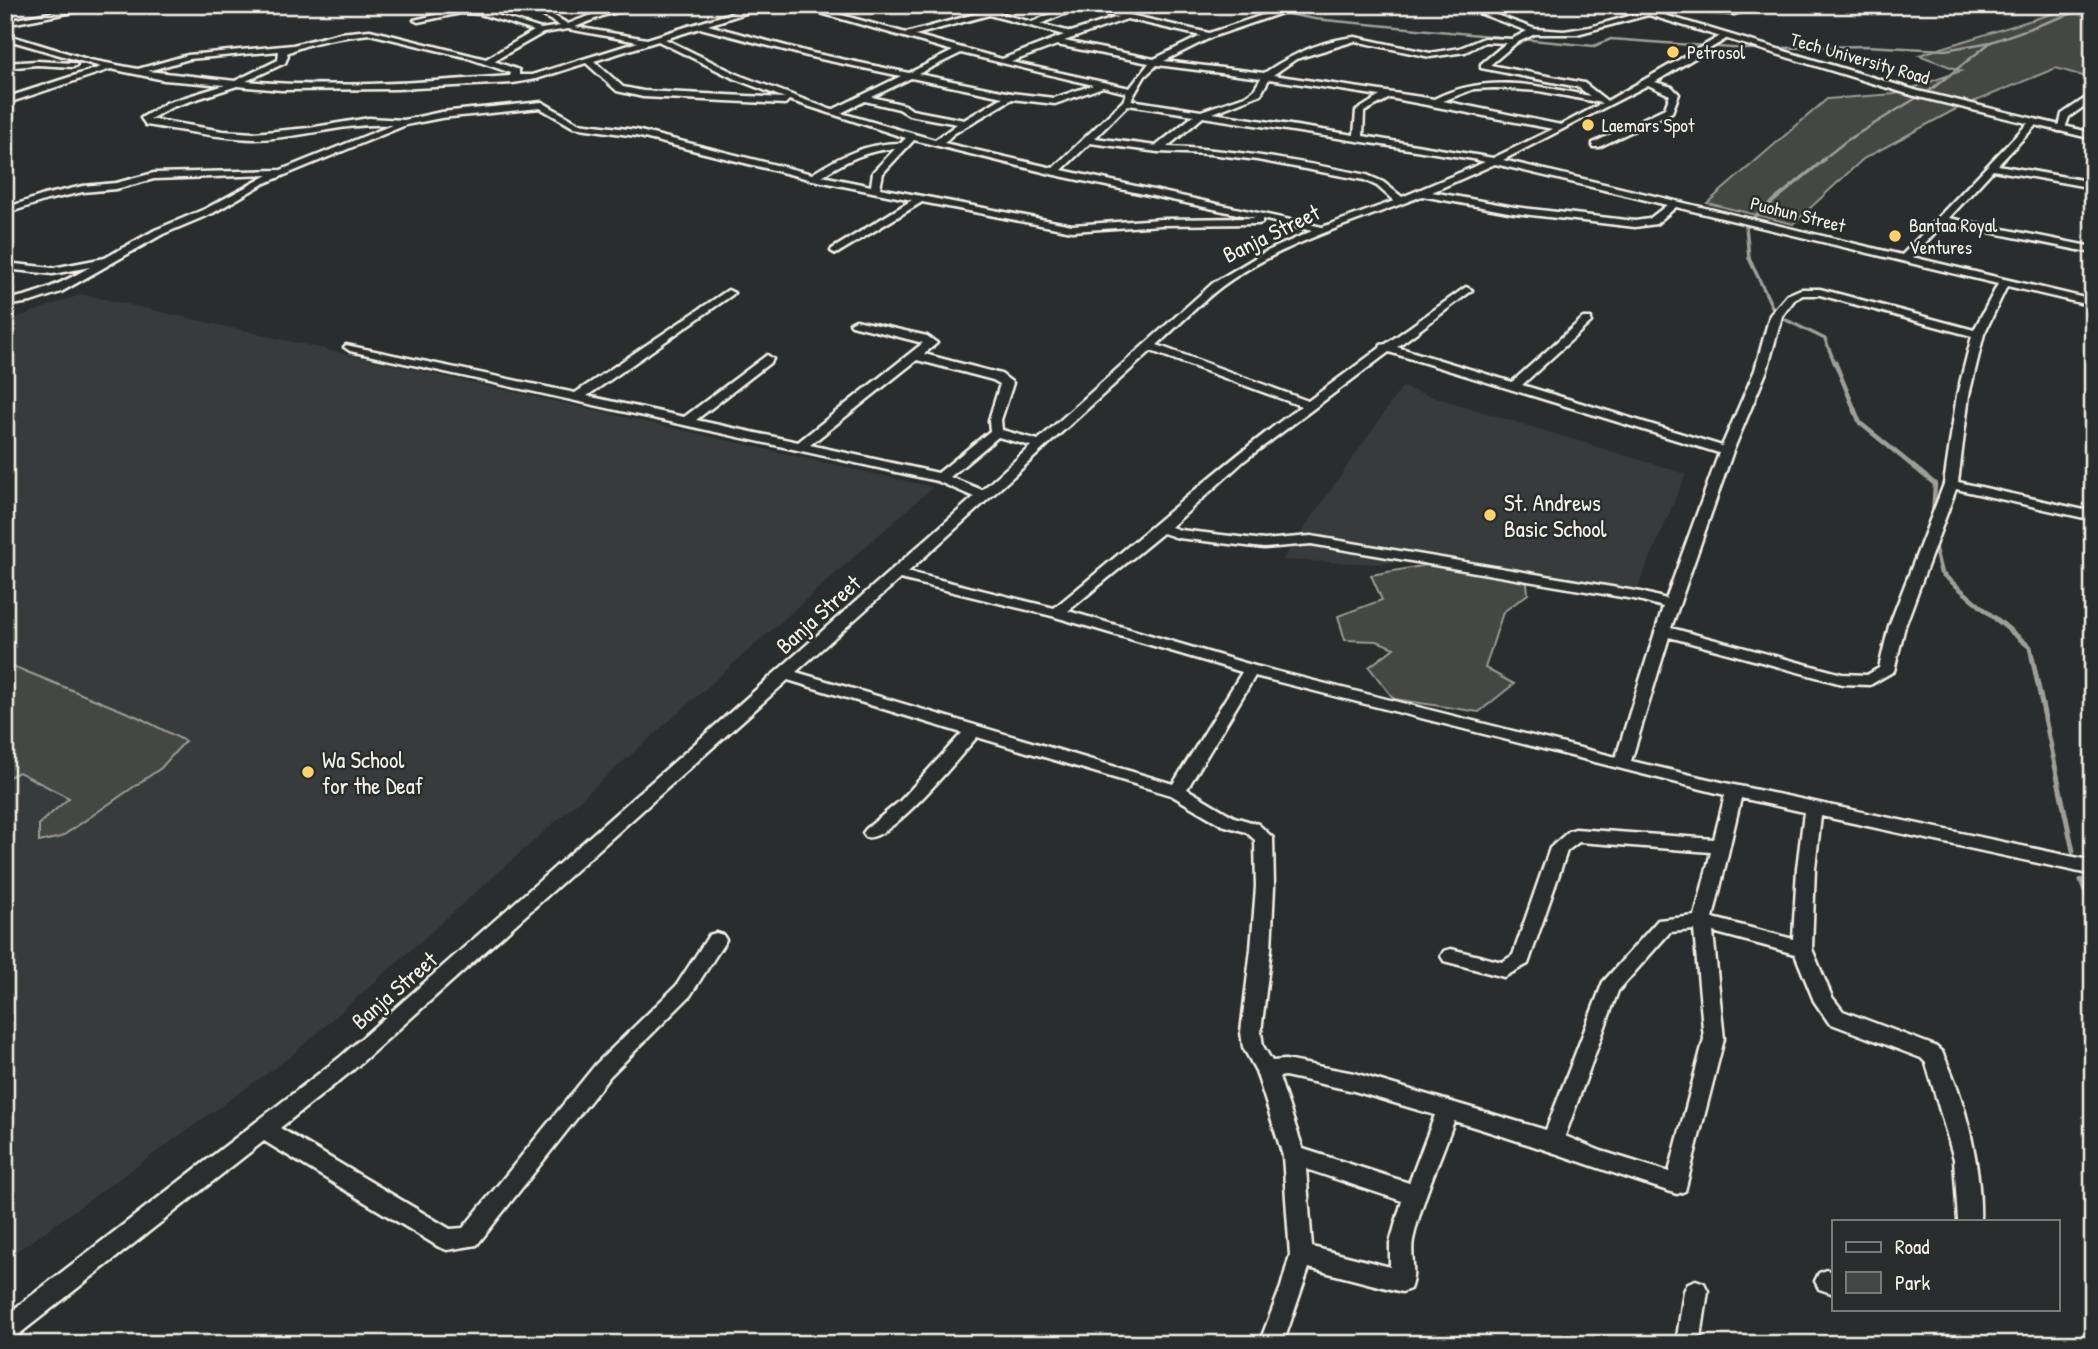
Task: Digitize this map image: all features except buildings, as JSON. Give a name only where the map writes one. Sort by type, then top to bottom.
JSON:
[{"type":"street","points":[[5,23],[106,5]]},
{"type":"street","points":[[530,5],[568,27],[585,32],[623,34],[648,42]]},
{"type":"street","points":[[595,5],[605,12],[603,13]]},
{"type":"street","points":[[488,61],[541,31],[568,27],[603,13],[646,5]]},
{"type":"street","points":[[725,5],[740,13]]},
{"type":"street","points":[[5,36],[88,62],[232,85],[396,86],[513,80],[589,61],[766,5]]},
{"type":"street","points":[[797,5],[1002,62],[1130,91]]},
{"type":"street","points":[[907,36],[1018,5]]},
{"type":"street","points":[[1055,172],[1126,102],[1130,91],[1155,62],[1209,35],[1301,5]]},
{"type":"street","points":[[1461,5],[1534,31],[1555,35],[1570,34],[1649,13],[1681,9],[1734,12],[1758,5]]},
{"type":"street","name":"Tech University Road","points":[[1620,5],[1902,89],[2093,136]]},
{"type":"street","points":[[1034,24],[1076,6],[1209,35]]},
{"type":"street","points":[[418,20],[461,10],[481,12],[541,31]]},
{"type":"street","points":[[989,13],[1071,35]]},
{"type":"street","points":[[1002,62],[1071,35],[1125,18]]},
{"type":"street","points":[[701,26],[811,55],[1012,96],[1055,101],[1101,85]]},
{"type":"street","points":[[1534,31],[1513,41],[1484,66],[1581,85],[1608,102]]},
{"type":"street","points":[[138,72],[188,57],[293,47],[340,35],[375,33],[488,61],[516,72],[513,80]]},
{"type":"street","name":"Banja Street","points":[[5,1332],[346,1063],[897,574],[1217,285],[1241,268],[1495,161],[1563,128],[1608,102],[1650,83],[1727,36]]},
{"type":"street","points":[[660,39],[731,75],[798,101],[911,138],[1324,231]]},
{"type":"street","points":[[1158,149],[1201,114],[1258,92],[1266,76],[1293,57],[1349,39],[1430,55],[1462,50],[1484,40],[1513,41]]},
{"type":"street","points":[[1056,42],[1155,62],[1435,102],[1563,128]]},
{"type":"street","points":[[293,47],[282,52],[282,61],[232,85],[160,107],[145,118],[146,122],[254,136],[309,131],[369,121],[404,123]]},
{"type":"street","points":[[833,113],[961,50]]},
{"type":"street","points":[[589,61],[620,89],[643,94],[798,101]]},
{"type":"street","points":[[5,66],[37,63],[78,65],[88,62]]},
{"type":"street","points":[[5,101],[110,66]]},
{"type":"street","points":[[1596,145],[1669,110],[1675,94],[1669,89],[1650,83]]},
{"type":"street","points":[[1435,102],[1458,89],[1507,86],[1608,102]]},
{"type":"street","points":[[934,144],[944,139],[949,132],[1012,96]]},
{"type":"street","points":[[1358,139],[1360,111],[1387,96]]},
{"type":"street","points":[[2061,129],[2066,116],[2093,96]]},
{"type":"street","points":[[864,97],[902,107],[909,112],[968,122]]},
{"type":"street","name":"Puohun Street","points":[[1126,102],[1495,161],[2093,303]]},
{"type":"street","points":[[5,303],[27,300],[57,290],[260,182],[404,123],[441,115],[542,105],[576,125],[636,133],[813,177],[1072,228],[1188,222],[1253,223],[1269,217]]},
{"type":"street","points":[[1905,258],[2034,122]]},
{"type":"street","points":[[875,190],[878,172],[911,138]]},
{"type":"street","points":[[1089,140],[1158,149],[1257,156],[1367,178],[1380,184],[1400,201]]},
{"type":"street","points":[[813,177],[841,160],[873,146],[901,146]]},
{"type":"street","points":[[1991,167],[2093,185]]},
{"type":"street","points":[[5,211],[44,198],[83,189],[116,186],[153,176],[286,172]]},
{"type":"street","points":[[1421,193],[1546,215],[1635,224],[1652,222],[1675,203]]},
{"type":"street","points":[[836,251],[922,198]]},
{"type":"street","points":[[1941,219],[2093,250]]},
{"type":"street","points":[[5,266],[53,271],[113,259]]},
{"type":"street","points":[[1664,631],[1842,679],[1870,680],[1886,671],[1897,626],[1951,484],[1964,395],[1978,334],[2004,282]]},
{"type":"street","points":[[1057,613],[1161,528],[1240,457],[1466,289]]},
{"type":"street","points":[[1622,764],[1671,605],[1726,451],[1761,370],[1776,315],[1791,298],[1801,292],[1820,292],[1978,334]]},
{"type":"street","points":[[577,397],[728,293]]},
{"type":"street","points":[[1514,386],[1587,320]]},
{"type":"street","points":[[800,447],[931,343],[923,338],[856,323]]},
{"type":"street","points":[[1149,346],[1309,404]]},
{"type":"street","points":[[350,347],[941,478],[984,496]]},
{"type":"street","points":[[1385,348],[1726,451]]},
{"type":"street","points":[[917,356],[997,377],[1007,383],[995,420],[996,432]]},
{"type":"street","points":[[685,422],[767,359]]},
{"type":"street","points":[[996,432],[1040,444]]},
{"type":"street","points":[[941,478],[996,432]]},
{"type":"street","points":[[1951,484],[2093,516]]},
{"type":"street","points":[[1161,528],[1178,534],[1264,544],[1311,540],[1481,567],[1641,596],[1671,605]]},
{"type":"street","points":[[897,574],[1057,613],[1251,670],[1622,764],[1734,791],[2093,868]]},
{"type":"street","points":[[1177,791],[1189,767],[1251,670]]},
{"type":"street","points":[[785,674],[1177,791],[1228,821],[1252,828],[1264,838],[1262,937],[1251,1032],[1253,1047],[1266,1070],[1294,1156],[1301,1255],[1293,1287],[1271,1344]]},
{"type":"street","points":[[873,833],[907,804],[975,729]]},
{"type":"street","points":[[1266,1070],[1285,1068],[1354,1082],[1553,1141],[1597,1159],[1677,1184],[1714,1039],[1703,922],[1734,791]]},
{"type":"street","points":[[1813,808],[1806,868],[1802,949],[1824,1001],[1836,1017],[1928,1052],[1935,1058],[1959,1128],[1971,1196],[1969,1220]]},
{"type":"street","points":[[1451,956],[1504,970],[1521,959],[1559,848],[1575,835],[1719,846]]},
{"type":"street","points":[[1553,1141],[1610,987],[1665,925],[1703,922],[1802,949]]},
{"type":"street","points":[[263,1129],[447,1240],[469,1238],[603,1070],[683,991],[716,940]]},
{"type":"street","points":[[1301,1255],[1402,1281],[1401,1242],[1415,1195],[1448,1110]]},
{"type":"street","points":[[1294,1156],[1415,1195]]},
{"type":"street","points":[[1688,1344],[1696,1291]]},
{"type":"shaded area","name":"Wa School for the Deaf","points":[[82,294],[933,487],[290,1057],[16,1252],[5,1244],[5,322]]},
{"type":"shaded area","name":"St. Andrews Basic School","points":[[1402,387],[1686,474],[1634,596],[1458,557],[1377,564],[1282,560]]},
{"type":"green space","points":[[2080,5],[2093,5],[2093,79],[2056,68],[1954,110],[1863,159],[1793,224],[1707,203],[1827,99],[1895,94],[1961,71],[1919,55]]},
{"type":"green space","points":[[1427,565],[1496,572],[1527,583],[1528,594],[1503,612],[1485,668],[1514,684],[1479,712],[1394,699],[1369,667],[1394,648],[1377,641],[1345,640],[1338,616],[1382,600],[1371,575]]},
{"type":"green space","points":[[5,663],[138,717],[185,741],[161,768],[61,837],[39,842],[39,824],[69,798],[19,772],[5,779]]},
{"type":"waterway","points":[[1240,5],[1315,19],[1594,46],[1611,39],[1745,49],[1865,46],[1945,50],[1991,42]]},
{"type":"waterway","points":[[1991,42],[2093,6]]},
{"type":"waterway","points":[[1928,92],[1991,42]]},
{"type":"waterway","points":[[1821,161],[1846,141],[1918,97]]},
{"type":"waterway","points":[[1754,217],[1824,160]]},
{"type":"waterway","points":[[1746,226],[1749,258],[1776,315],[1825,339],[1835,364]]},
{"type":"waterway","points":[[1835,362],[1860,423],[1935,484],[1933,517]]},
{"type":"waterway","points":[[1933,541],[1941,573],[1997,620]]},
{"type":"waterway","points":[[1995,618],[2030,647],[2073,851]]},
{"type":"waterway","points":[[2081,880],[2093,912]]},
{"type":"place","name":"Petrosol","points":[[1673,52]]},
{"type":"place","name":"Laemars Spot","points":[[1588,125]]},
{"type":"place","name":"Bantaa Royal Ventures","points":[[1895,236]]},
{"type":"place","name":"St. Andrews Basic School","points":[[1490,515]]},
{"type":"place","name":"Wa School for the Deaf","points":[[308,772]]}]
